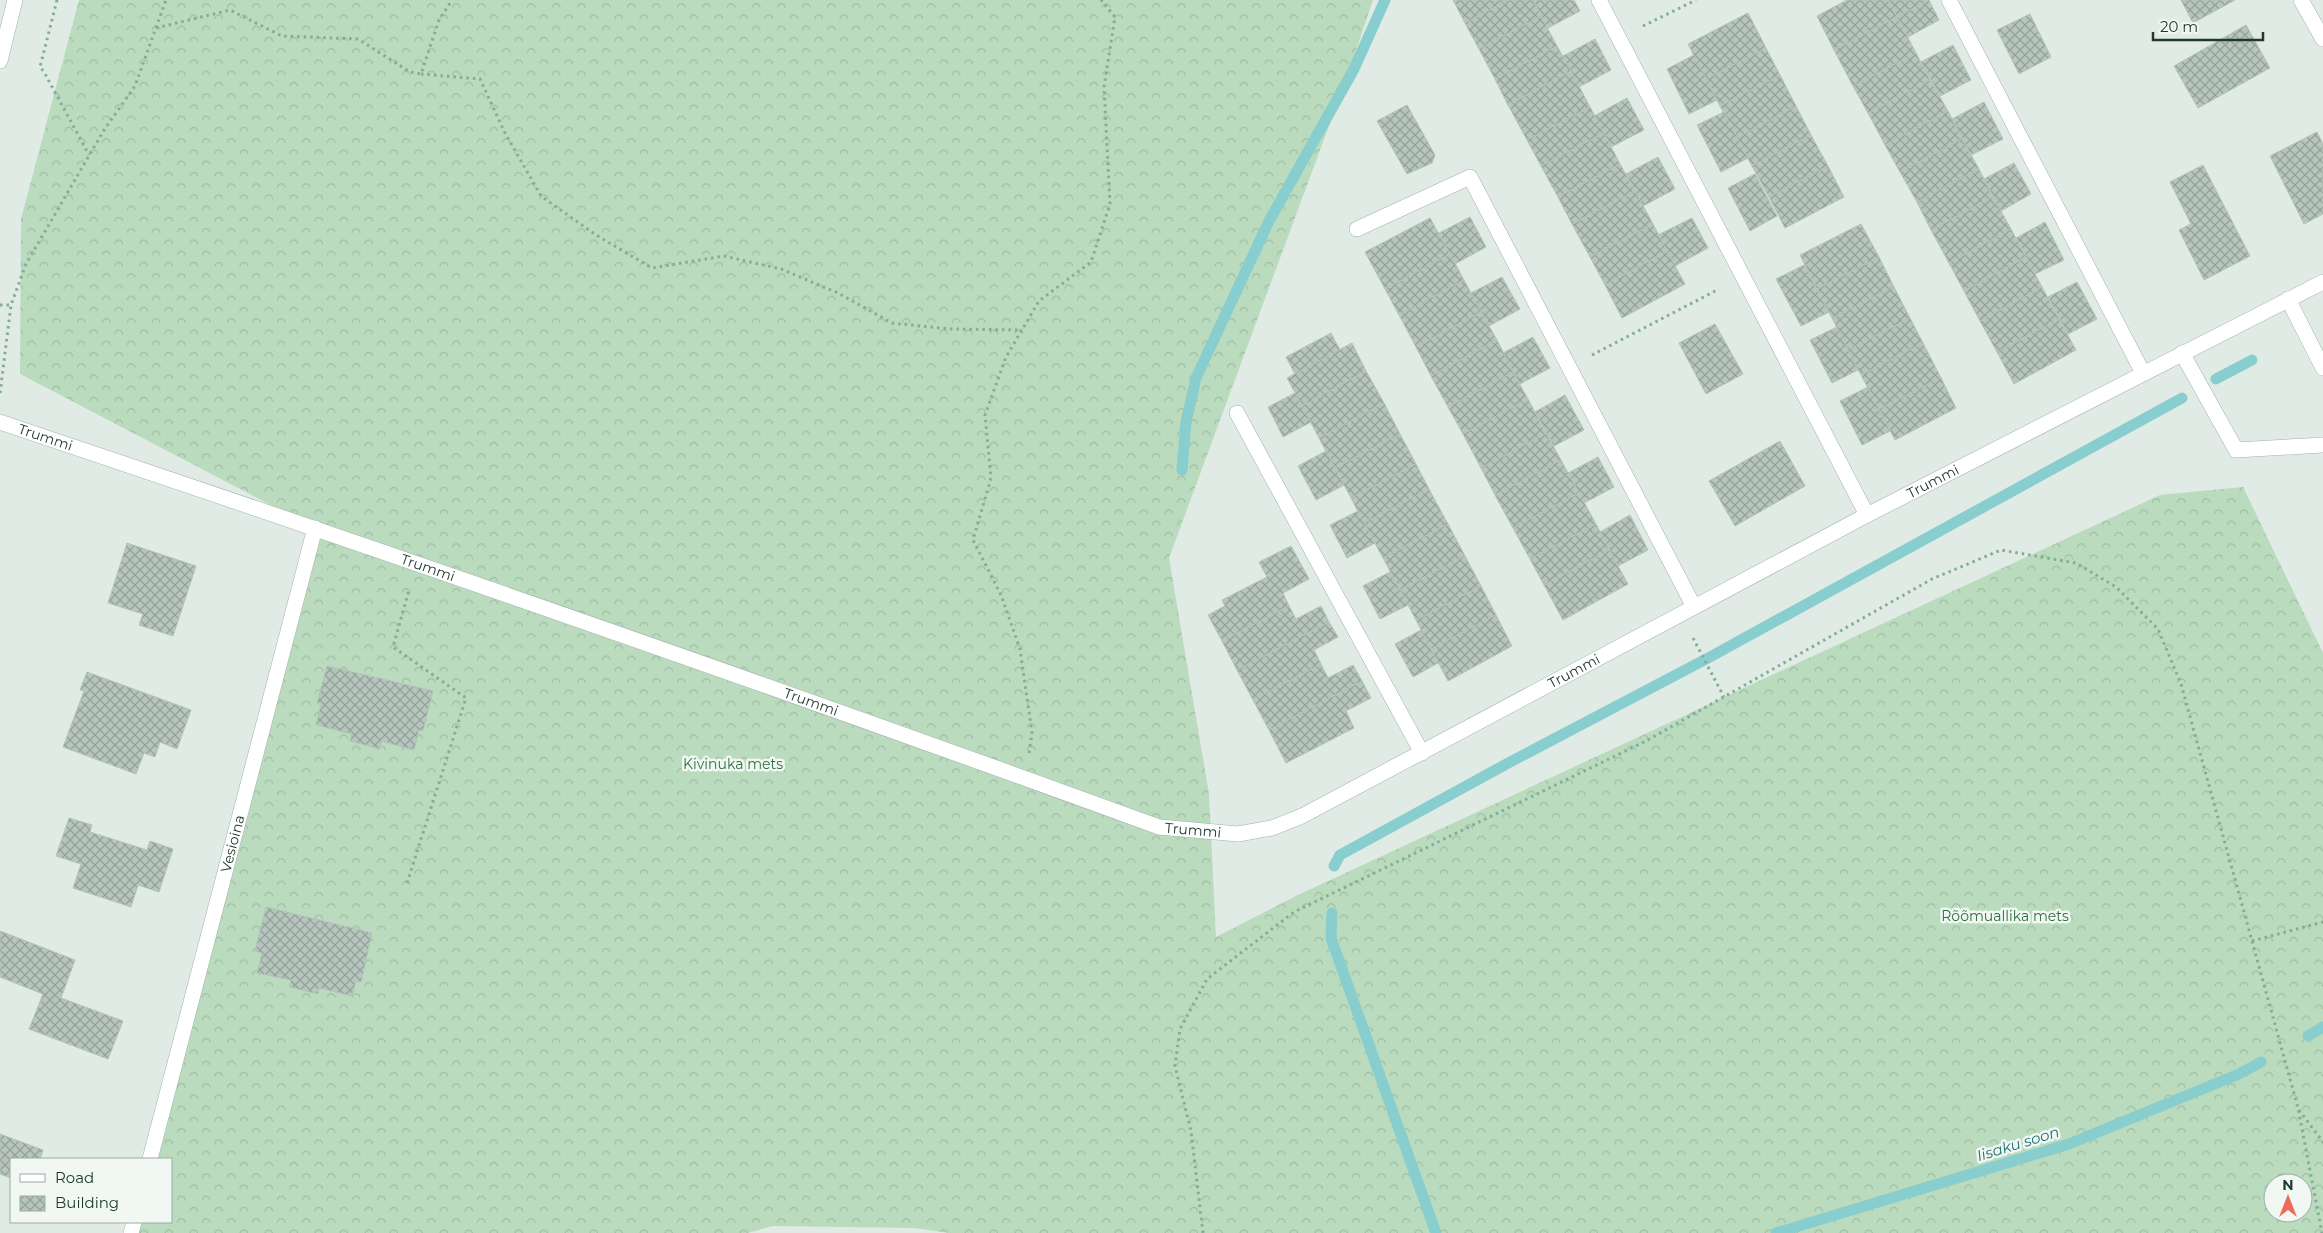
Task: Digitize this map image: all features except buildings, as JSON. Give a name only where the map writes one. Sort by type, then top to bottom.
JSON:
[{"type":"street","points":[[0,61],[15,0]]},
{"type":"street","points":[[1599,0],[1867,515]]},
{"type":"street","points":[[1949,0],[2143,373]]},
{"type":"street","points":[[2301,0],[2323,39]]},
{"type":"street","points":[[1356,228],[1470,177],[1694,607]]},
{"type":"street","name":"Trummi","points":[[0,422],[417,563],[1026,778],[1159,827],[1238,834],[1272,828],[1302,816],[1867,515],[2323,282]]},
{"type":"street","points":[[2288,299],[2323,368]]},
{"type":"street","points":[[2182,353],[2236,450],[2323,445]]},
{"type":"street","points":[[1237,413],[1422,753]]},
{"type":"street","name":"Vesioina","points":[[150,1158],[315,528]]},
{"type":"path","points":[[57,0],[40,67],[89,155]]},
{"type":"path","points":[[0,393],[11,306],[26,264],[104,130],[135,86],[166,0]]},
{"type":"path","points":[[421,74],[439,20],[452,0]]},
{"type":"path","points":[[1026,778],[1032,733],[1020,649],[1001,595],[973,540],[991,478],[985,415],[1006,357],[1039,301],[1091,262],[1110,204],[1104,87],[1115,17],[1101,0]]},
{"type":"path","points":[[1619,38],[1696,0]]},
{"type":"path","points":[[156,28],[230,10],[282,36],[358,39],[410,72],[480,79],[505,133],[541,196],[596,235],[652,268],[724,256],[781,269],[838,293],[892,323],[950,329],[1022,330]]},
{"type":"path","points":[[1569,367],[1743,276]]},
{"type":"path","points":[[0,306],[11,306]]},
{"type":"path","points":[[1203,1233],[1191,1131],[1175,1066],[1180,1029],[1207,979],[1294,912],[1646,741],[1932,579],[2001,550],[2076,563],[2116,587],[2158,629],[2181,684],[2298,1108],[2322,1233]]},
{"type":"path","points":[[407,883],[466,698],[393,647],[417,563]]},
{"type":"path","points":[[1697,647],[1724,697]]},
{"type":"path","points":[[2252,941],[2323,922]]},
{"type":"path","points":[[2298,1108],[2323,1142]]},
{"type":"green space","name":"Kivinuka mets","points":[[79,0],[1373,0],[1346,80],[1169,558],[1209,794],[1216,937],[1300,894],[2160,495],[2243,487],[2323,653],[2323,1233],[949,1233],[914,1228],[773,1226],[748,1233],[131,1233],[134,1223],[172,1223],[172,1158],[150,1158],[315,528],[20,374],[21,219]]},
{"type":"waterway","points":[[1182,470],[1186,422],[1196,378],[1269,221],[1354,69],[1385,0]]},
{"type":"waterway","points":[[2216,379],[2252,360]]},
{"type":"waterway","points":[[1334,866],[1340,855],[1512,761],[1710,657],[2182,398]]},
{"type":"waterway","points":[[1332,913],[1331,938],[1436,1233]]},
{"type":"waterway","name":"Iisaku soon","points":[[2308,1036],[2323,1027]]},
{"type":"waterway","name":"Iisaku soon","points":[[1776,1233],[2069,1144],[2239,1074],[2261,1062]]},
{"type":"park label","name":"Rõõmuallika mets","points":[[2005,916]]}]
